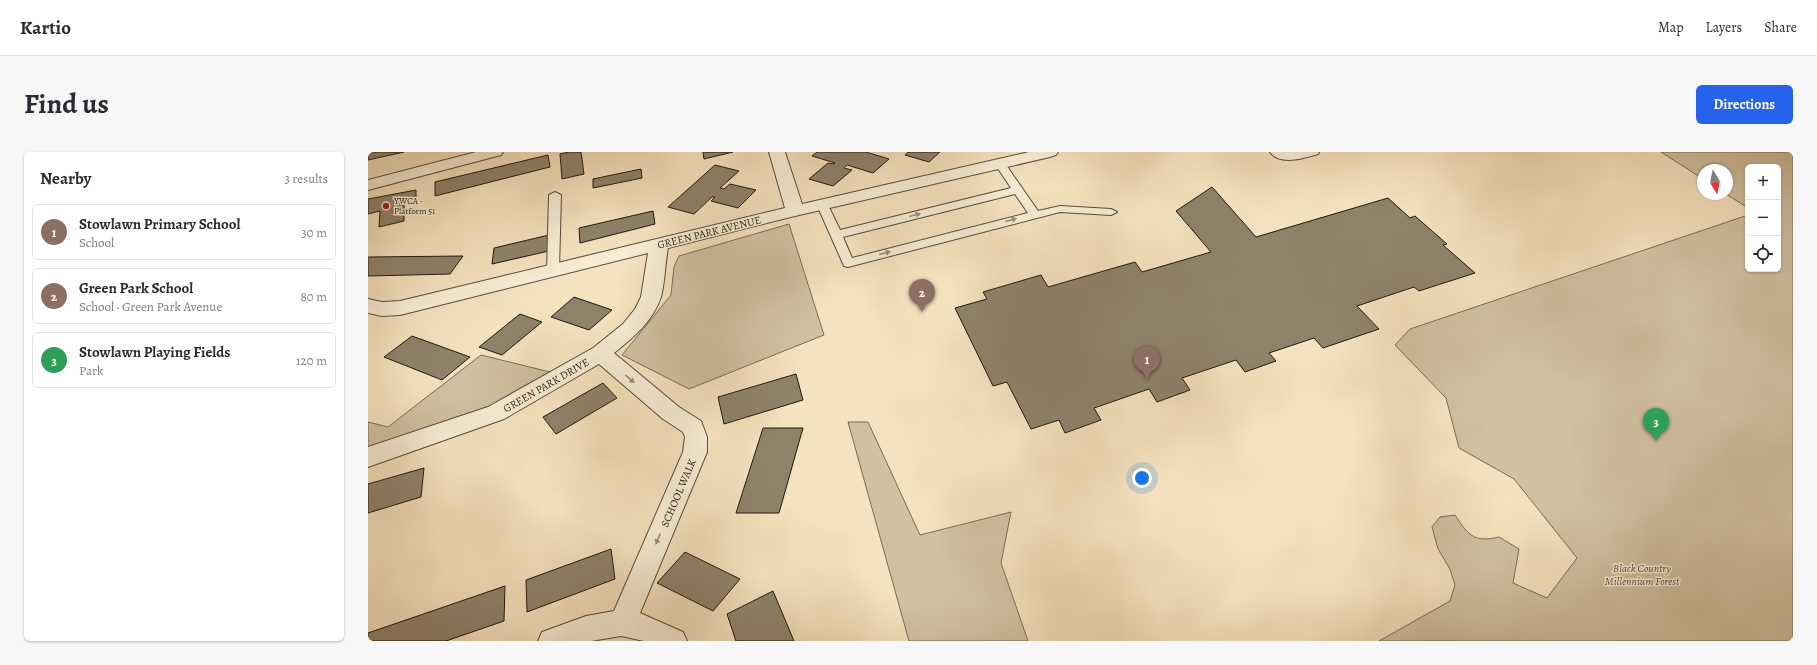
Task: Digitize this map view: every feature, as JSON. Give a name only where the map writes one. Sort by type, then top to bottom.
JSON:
[{"type":"street","points":[[368,184],[495,152]]},
{"type":"street","points":[[777,152],[795,211]]},
{"type":"street","name":"GREEN PARK AVENUE","points":[[368,306],[382,309],[400,308],[795,211],[1050,152]]},
{"type":"street","name":"GREEN PARK DRIVE","points":[[368,457],[496,413],[600,354],[630,329],[643,313],[651,297],[659,244]]},
{"type":"street","name":"SCHOOL WALK","points":[[600,354],[671,413],[693,427],[696,437],[695,452],[622,623]]},
{"type":"street","points":[[552,641],[588,628],[622,623],[653,630],[673,641]]},
{"type":"lane","points":[[1275,152],[1279,156],[1300,156],[1314,152]]},
{"type":"lane","points":[[1000,164],[1034,214]]},
{"type":"lane","points":[[836,235],[1018,190]]},
{"type":"lane","points":[[553,270],[555,195]]},
{"type":"lane","points":[[823,205],[848,262],[1034,214],[1060,209],[1112,212]]},
{"type":"green space","name":"Black Country Millennium Forest","points":[[1661,152],[1793,152],[1793,641],[1379,641],[1450,601],[1455,585],[1450,569],[1438,549],[1432,527],[1440,517],[1455,515],[1472,536],[1483,539],[1499,537],[1519,549],[1513,583],[1547,598],[1577,558],[1514,479],[1459,448],[1446,398],[1395,345],[1410,329],[1745,216],[1745,272],[1781,272],[1781,164],[1745,164],[1745,206],[1733,198],[1733,164],[1697,164],[1697,175]]},
{"type":"green space","points":[[789,224],[824,335],[689,389],[622,355],[671,295],[674,267],[679,256]]},
{"type":"green space","points":[[481,355],[550,372],[495,405],[368,450],[368,422],[388,427]]},
{"type":"green space","points":[[848,422],[868,422],[920,535],[1011,512],[1001,563],[1028,641],[909,641]]},
{"type":"building","points":[[368,152],[404,152],[368,160]]},
{"type":"building","points":[[581,152],[584,174],[562,179],[560,154]]},
{"type":"building","points":[[703,152],[733,152],[704,159]]},
{"type":"building","points":[[817,152],[866,152],[889,159],[873,173],[847,165],[844,168],[852,170],[833,186],[809,179],[828,163],[835,163],[812,156]]},
{"type":"building","points":[[908,152],[940,152],[929,162],[905,155]]},
{"type":"building","points":[[548,155],[550,167],[435,196],[435,182]]},
{"type":"building","points":[[715,165],[739,171],[720,188],[724,189],[730,184],[756,190],[738,208],[711,201],[715,197],[712,197],[694,214],[668,207]]},
{"type":"building","points":[[641,169],[642,178],[593,188],[593,179]]},
{"type":"building","points":[[1212,187],[1256,237],[1388,198],[1410,218],[1415,216],[1447,244],[1443,245],[1475,273],[1419,291],[1414,287],[1357,306],[1379,329],[1323,348],[1314,338],[1269,353],[1276,361],[1245,372],[1236,360],[1182,378],[1190,390],[1157,402],[1149,389],[1094,408],[1101,420],[1065,433],[1059,420],[1031,429],[1007,382],[993,386],[955,308],[987,299],[983,292],[1041,275],[1048,287],[1135,262],[1142,272],[1211,252],[1176,211]]},
{"type":"building","name":"YWCA - Platform 51","points":[[416,190],[416,198],[404,201],[404,221],[379,227],[380,211],[368,214],[368,199]]},
{"type":"building","points":[[653,211],[655,224],[580,243],[579,228]]},
{"type":"building","points":[[549,235],[549,251],[492,264],[494,248]]},
{"type":"building","points":[[463,256],[450,274],[368,276],[368,257]]},
{"type":"building","points":[[574,297],[612,310],[589,330],[551,317]]},
{"type":"building","points":[[520,314],[542,322],[502,355],[479,347]]},
{"type":"building","points":[[412,336],[470,357],[442,380],[384,357]]},
{"type":"building","points":[[796,374],[803,400],[724,424],[718,397]]},
{"type":"building","points":[[603,383],[617,398],[556,434],[543,417]]},
{"type":"building","points":[[763,428],[803,428],[779,513],[736,513]]},
{"type":"building","points":[[424,468],[421,497],[368,513],[368,484]]},
{"type":"building","points":[[611,549],[615,579],[527,612],[526,580]]},
{"type":"building","points":[[685,552],[740,579],[713,611],[657,583]]},
{"type":"building","points":[[505,586],[504,621],[446,641],[368,641],[368,633]]},
{"type":"building","points":[[773,591],[794,641],[736,641],[727,614]]},
{"type":"place","name":"YWCA - Platform 51","points":[[386,206]]},
{"type":"place","name":"Green Park School","points":[[922,312]]},
{"type":"place","name":"Stowlawn Primary School","points":[[1147,379]]},
{"type":"place","name":"Stowlawn Playing Fields","points":[[1656,441]]}]
